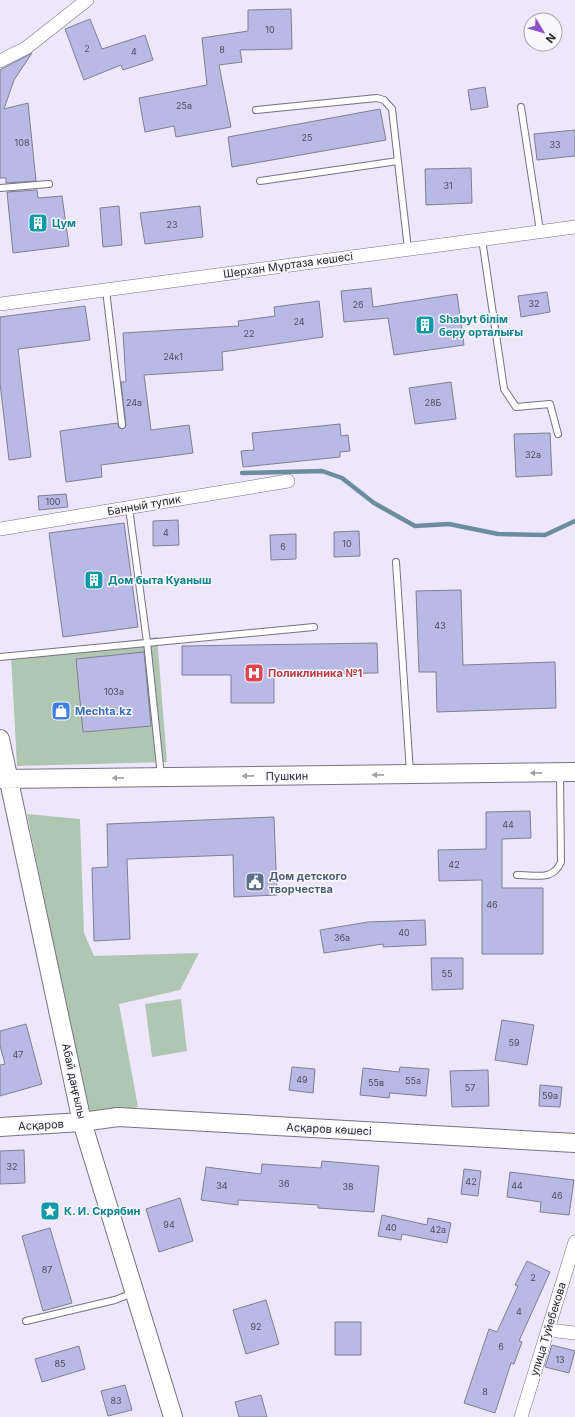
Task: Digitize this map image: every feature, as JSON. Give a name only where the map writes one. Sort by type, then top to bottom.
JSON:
[{"type":"main road","name":"Абай даңғылы","points":[[0,739],[5,779],[82,1122],[172,1417]]},
{"type":"main road","name":"Пушкин","points":[[5,779],[568,772]]},
{"type":"main road","name":"Асқаров көшесі","points":[[82,1122],[118,1117],[575,1143]]},
{"type":"main road","name":"Асқаров","points":[[0,1127],[82,1122]]},
{"type":"street","points":[[0,62],[26,48],[87,0]]},
{"type":"street","name":"Шерхан Мұртаза көшесі","points":[[0,304],[575,227]]},
{"type":"street","name":"Банный тупик","points":[[0,529],[288,481]]},
{"type":"street","name":"улица Туйебекова","points":[[521,1417],[575,1242]]},
{"type":"street","points":[[548,1330],[575,1333]]},
{"type":"lane","points":[[256,110],[377,98],[384,100],[392,110],[408,249]]},
{"type":"lane","points":[[521,107],[540,232]]},
{"type":"lane","points":[[260,181],[398,161]]},
{"type":"lane","points":[[0,188],[49,184]]},
{"type":"lane","points":[[482,239],[504,388],[516,407],[550,404],[558,434]]},
{"type":"lane","points":[[106,290],[122,425]]},
{"type":"lane","points":[[129,508],[147,642],[161,778]]},
{"type":"lane","points":[[396,562],[410,774]]},
{"type":"lane","points":[[0,657],[314,627]]},
{"type":"lane","points":[[518,875],[552,875],[558,870],[561,862],[568,772]]},
{"type":"lane","points":[[26,1321],[115,1300],[134,1293]]},
{"type":"green space","points":[[157,637],[167,762],[17,766],[11,656]]},
{"type":"green space","points":[[27,814],[80,819],[84,933],[94,956],[199,953],[180,990],[119,1004],[138,1107],[71,1120],[61,983]]},
{"type":"green space","points":[[181,999],[187,1051],[152,1057],[145,1004]]},
{"type":"building","points":[[291,9],[292,49],[240,50],[242,62],[219,65],[231,127],[176,137],[174,126],[145,132],[139,98],[207,85],[202,38],[248,31],[248,10]]},
{"type":"building","points":[[90,19],[102,49],[145,35],[153,60],[123,70],[121,65],[84,80],[65,29]]},
{"type":"building","points":[[32,53],[14,80],[4,109],[28,103],[36,181],[6,183],[6,178],[0,178],[0,70]]},
{"type":"building","points":[[485,87],[488,107],[471,110],[468,90]]},
{"type":"building","points":[[380,109],[386,140],[232,167],[228,137]]},
{"type":"building","points":[[575,130],[575,156],[537,160],[534,134]]},
{"type":"building","points":[[471,168],[472,203],[426,205],[425,169]]},
{"type":"building","name":"Цум","points":[[37,190],[38,198],[62,196],[69,246],[13,253],[7,192]]},
{"type":"building","points":[[119,206],[122,245],[103,247],[100,208]]},
{"type":"building","points":[[200,206],[203,237],[145,244],[140,213]]},
{"type":"building","name":"Shabyt білім беру орталығы","points":[[371,288],[373,307],[457,294],[464,345],[394,355],[388,318],[344,322],[341,291]]},
{"type":"building","points":[[547,292],[550,312],[521,317],[518,296]]},
{"type":"building","points":[[319,301],[323,337],[222,352],[223,370],[144,375],[151,430],[189,425],[193,453],[101,465],[102,477],[66,482],[60,431],[117,423],[121,429],[126,426],[121,382],[126,382],[123,333],[239,326],[238,321],[275,316],[274,307]]},
{"type":"building","points":[[85,306],[90,340],[18,349],[31,457],[9,460],[0,383],[0,317]]},
{"type":"building","points":[[451,382],[456,419],[415,424],[409,388]]},
{"type":"building","points":[[340,424],[341,436],[348,435],[350,451],[340,452],[340,457],[243,467],[241,451],[254,450],[252,433]]},
{"type":"building","points":[[550,433],[552,475],[516,477],[514,434]]},
{"type":"building","points":[[66,494],[68,507],[39,510],[38,496]]},
{"type":"building","points":[[178,520],[179,545],[153,546],[153,521]]},
{"type":"building","name":"Дом быта Куаныш","points":[[124,523],[138,627],[63,637],[49,533]]},
{"type":"building","points":[[359,531],[360,556],[334,557],[334,532]]},
{"type":"building","points":[[296,534],[296,559],[271,560],[270,535]]},
{"type":"building","points":[[461,590],[463,665],[555,662],[556,708],[437,712],[436,672],[419,672],[416,591]]},
{"type":"building","name":"Поликлиника №1","points":[[377,643],[378,673],[274,674],[274,703],[231,703],[231,675],[182,675],[182,646]]},
{"type":"building","points":[[144,652],[151,726],[83,732],[76,659]]},
{"type":"building","points":[[530,811],[531,838],[502,839],[502,888],[543,888],[543,954],[482,954],[482,880],[439,881],[438,850],[486,849],[486,812]]},
{"type":"building","name":"Дом детского творчества","points":[[274,817],[277,895],[234,897],[233,855],[127,859],[130,939],[94,941],[92,868],[108,867],[107,824]]},
{"type":"building","points":[[425,920],[426,945],[383,947],[383,944],[324,953],[320,930],[368,922]]},
{"type":"building","points":[[431,958],[463,958],[463,989],[432,990]]},
{"type":"building","points":[[502,1020],[534,1025],[527,1065],[495,1060]]},
{"type":"building","points":[[26,1024],[42,1084],[0,1096],[0,1065],[5,1064],[0,1046],[0,1031]]},
{"type":"building","points":[[292,1067],[315,1069],[313,1093],[289,1090]]},
{"type":"building","points":[[400,1067],[429,1069],[426,1096],[390,1093],[389,1098],[360,1095],[363,1068],[399,1072]]},
{"type":"building","points":[[488,1070],[489,1106],[452,1107],[450,1071]]},
{"type":"building","points":[[540,1085],[562,1087],[560,1107],[539,1106]]},
{"type":"building","points":[[24,1150],[25,1183],[0,1184],[0,1151]]},
{"type":"building","points":[[322,1161],[379,1166],[374,1212],[318,1208],[318,1205],[238,1200],[238,1205],[201,1200],[206,1167],[261,1174],[262,1164],[321,1168]]},
{"type":"building","points":[[464,1169],[481,1171],[478,1196],[461,1194]]},
{"type":"building","points":[[510,1172],[574,1180],[569,1215],[540,1212],[541,1202],[507,1197]]},
{"type":"building","points":[[180,1198],[193,1241],[159,1252],[146,1209]]},
{"type":"building","points":[[382,1215],[427,1225],[428,1218],[451,1223],[447,1243],[402,1234],[401,1240],[378,1236]]},
{"type":"building","points":[[50,1228],[72,1303],[43,1311],[22,1236]]},
{"type":"building","points":[[527,1261],[550,1272],[519,1341],[522,1342],[514,1364],[511,1363],[495,1413],[464,1403],[489,1329],[497,1332],[518,1286],[515,1285]]},
{"type":"building","points":[[266,1300],[279,1344],[246,1354],[233,1310]]},
{"type":"building","points":[[335,1322],[361,1322],[361,1355],[335,1355]]},
{"type":"building","points":[[552,1345],[575,1351],[569,1373],[545,1367]]},
{"type":"building","points":[[79,1346],[85,1369],[42,1382],[35,1359]]},
{"type":"building","points":[[125,1385],[132,1410],[108,1416],[101,1391]]},
{"type":"building","points":[[261,1395],[267,1417],[239,1417],[235,1402]]},
{"type":"waterway","points":[[242,473],[322,471],[342,478],[374,503],[415,526],[449,524],[498,534],[545,535],[575,521]]},
{"type":"place","name":"Цум","points":[[38,223]]},
{"type":"place","name":"Shabyt білім беру орталығы","points":[[425,325]]},
{"type":"place","name":"Дом быта Куаныш","points":[[94,580]]},
{"type":"place","name":"Поликлиника №1","points":[[254,673]]},
{"type":"place","name":"Mechta.kz","points":[[61,711]]},
{"type":"place","name":"Дом детского творчества","points":[[255,882]]},
{"type":"place","name":"К. И. Скрябин","points":[[50,1211]]}]
